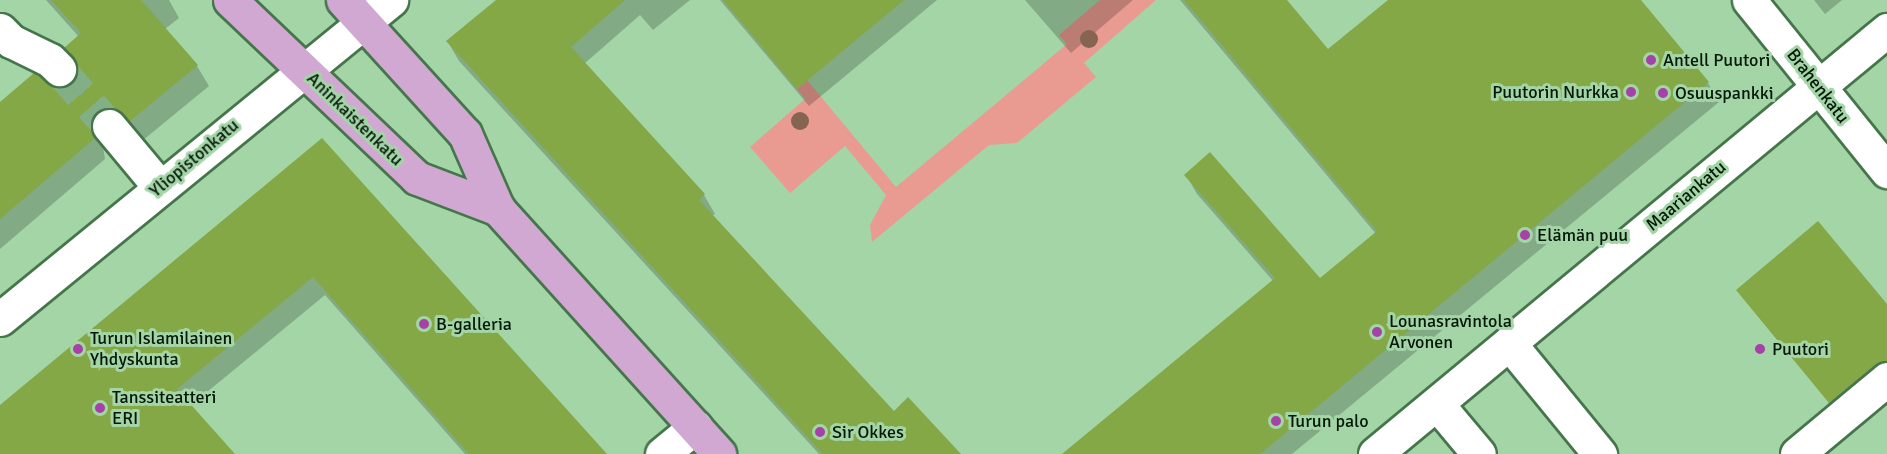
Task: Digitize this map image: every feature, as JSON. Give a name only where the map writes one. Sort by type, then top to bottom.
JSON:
[{"type":"main road","name":"Aninkaistenkatu","points":[[230,0],[417,178],[498,209]]},
{"type":"main road","name":"Aninkaistenkatu","points":[[353,11],[465,134],[498,209],[719,454]]},
{"type":"street","name":"Yliopistonkatu","points":[[0,319],[159,186],[303,70],[353,11],[391,0]]},
{"type":"street","name":"Brahenkatu","points":[[1749,0],[1887,171]]},
{"type":"street","points":[[0,30],[10,41],[50,60],[59,69]]},
{"type":"street","name":"Maariankatu","points":[[1375,454],[1887,30]]},
{"type":"street","points":[[109,126],[159,186]]},
{"type":"street","points":[[1509,343],[1600,454]]},
{"type":"street","points":[[1797,454],[1887,380]]},
{"type":"street","points":[[1437,404],[1479,454]]},
{"type":"street","points":[[663,454],[695,427]]},
{"type":"shaded area","points":[[1100,0],[1156,0],[1084,63],[1096,77],[1017,143],[989,145],[872,242],[870,225],[886,195],[845,146],[790,193],[750,147],[805,99],[797,89],[807,80],[896,187],[1067,44],[1059,35]]},
{"type":"building","points":[[51,0],[141,0],[198,65],[130,121],[115,108],[98,111],[91,120],[95,138],[0,219],[0,102],[34,73],[55,87],[72,83],[77,73],[77,64],[64,48],[81,33]]},
{"type":"building","points":[[496,0],[625,0],[571,47],[705,194],[699,200],[894,411],[908,397],[961,454],[823,454],[446,41]]},
{"type":"building","points":[[723,0],[904,0],[797,89]]},
{"type":"building","points":[[1184,0],[1287,0],[1328,49],[1388,0],[1641,0],[1709,82],[1260,454],[1062,454],[1275,278],[1184,175],[1210,152],[1320,278],[1377,231]]},
{"type":"building","points":[[322,138],[607,454],[469,454],[313,277],[177,389],[235,454],[0,454],[0,405]]},
{"type":"building","points":[[1818,221],[1887,304],[1887,361],[1875,365],[1829,403],[1736,290]]},
{"type":"tunnel","points":[[59,69],[109,126]]},
{"type":"place","name":"Antell Puutori","points":[[1651,60]]},
{"type":"place","name":"Puutorin Nurkka","points":[[1631,92]]},
{"type":"place","name":"Osuuspankki","points":[[1663,93]]},
{"type":"place","name":"Elämän puu","points":[[1525,235]]},
{"type":"place","name":"B-galleria","points":[[424,324]]},
{"type":"place","name":"Lounasravintola Arvonen","points":[[1377,332]]},
{"type":"place","name":"Turun Islamilainen Yhdyskunta","points":[[78,349]]},
{"type":"place","name":"Puutori","points":[[1760,349]]},
{"type":"place","name":"Tanssiteatteri ERI","points":[[100,408]]},
{"type":"place","name":"Turun palo","points":[[1276,421]]},
{"type":"place","name":"Sir Okkes","points":[[820,432]]}]
